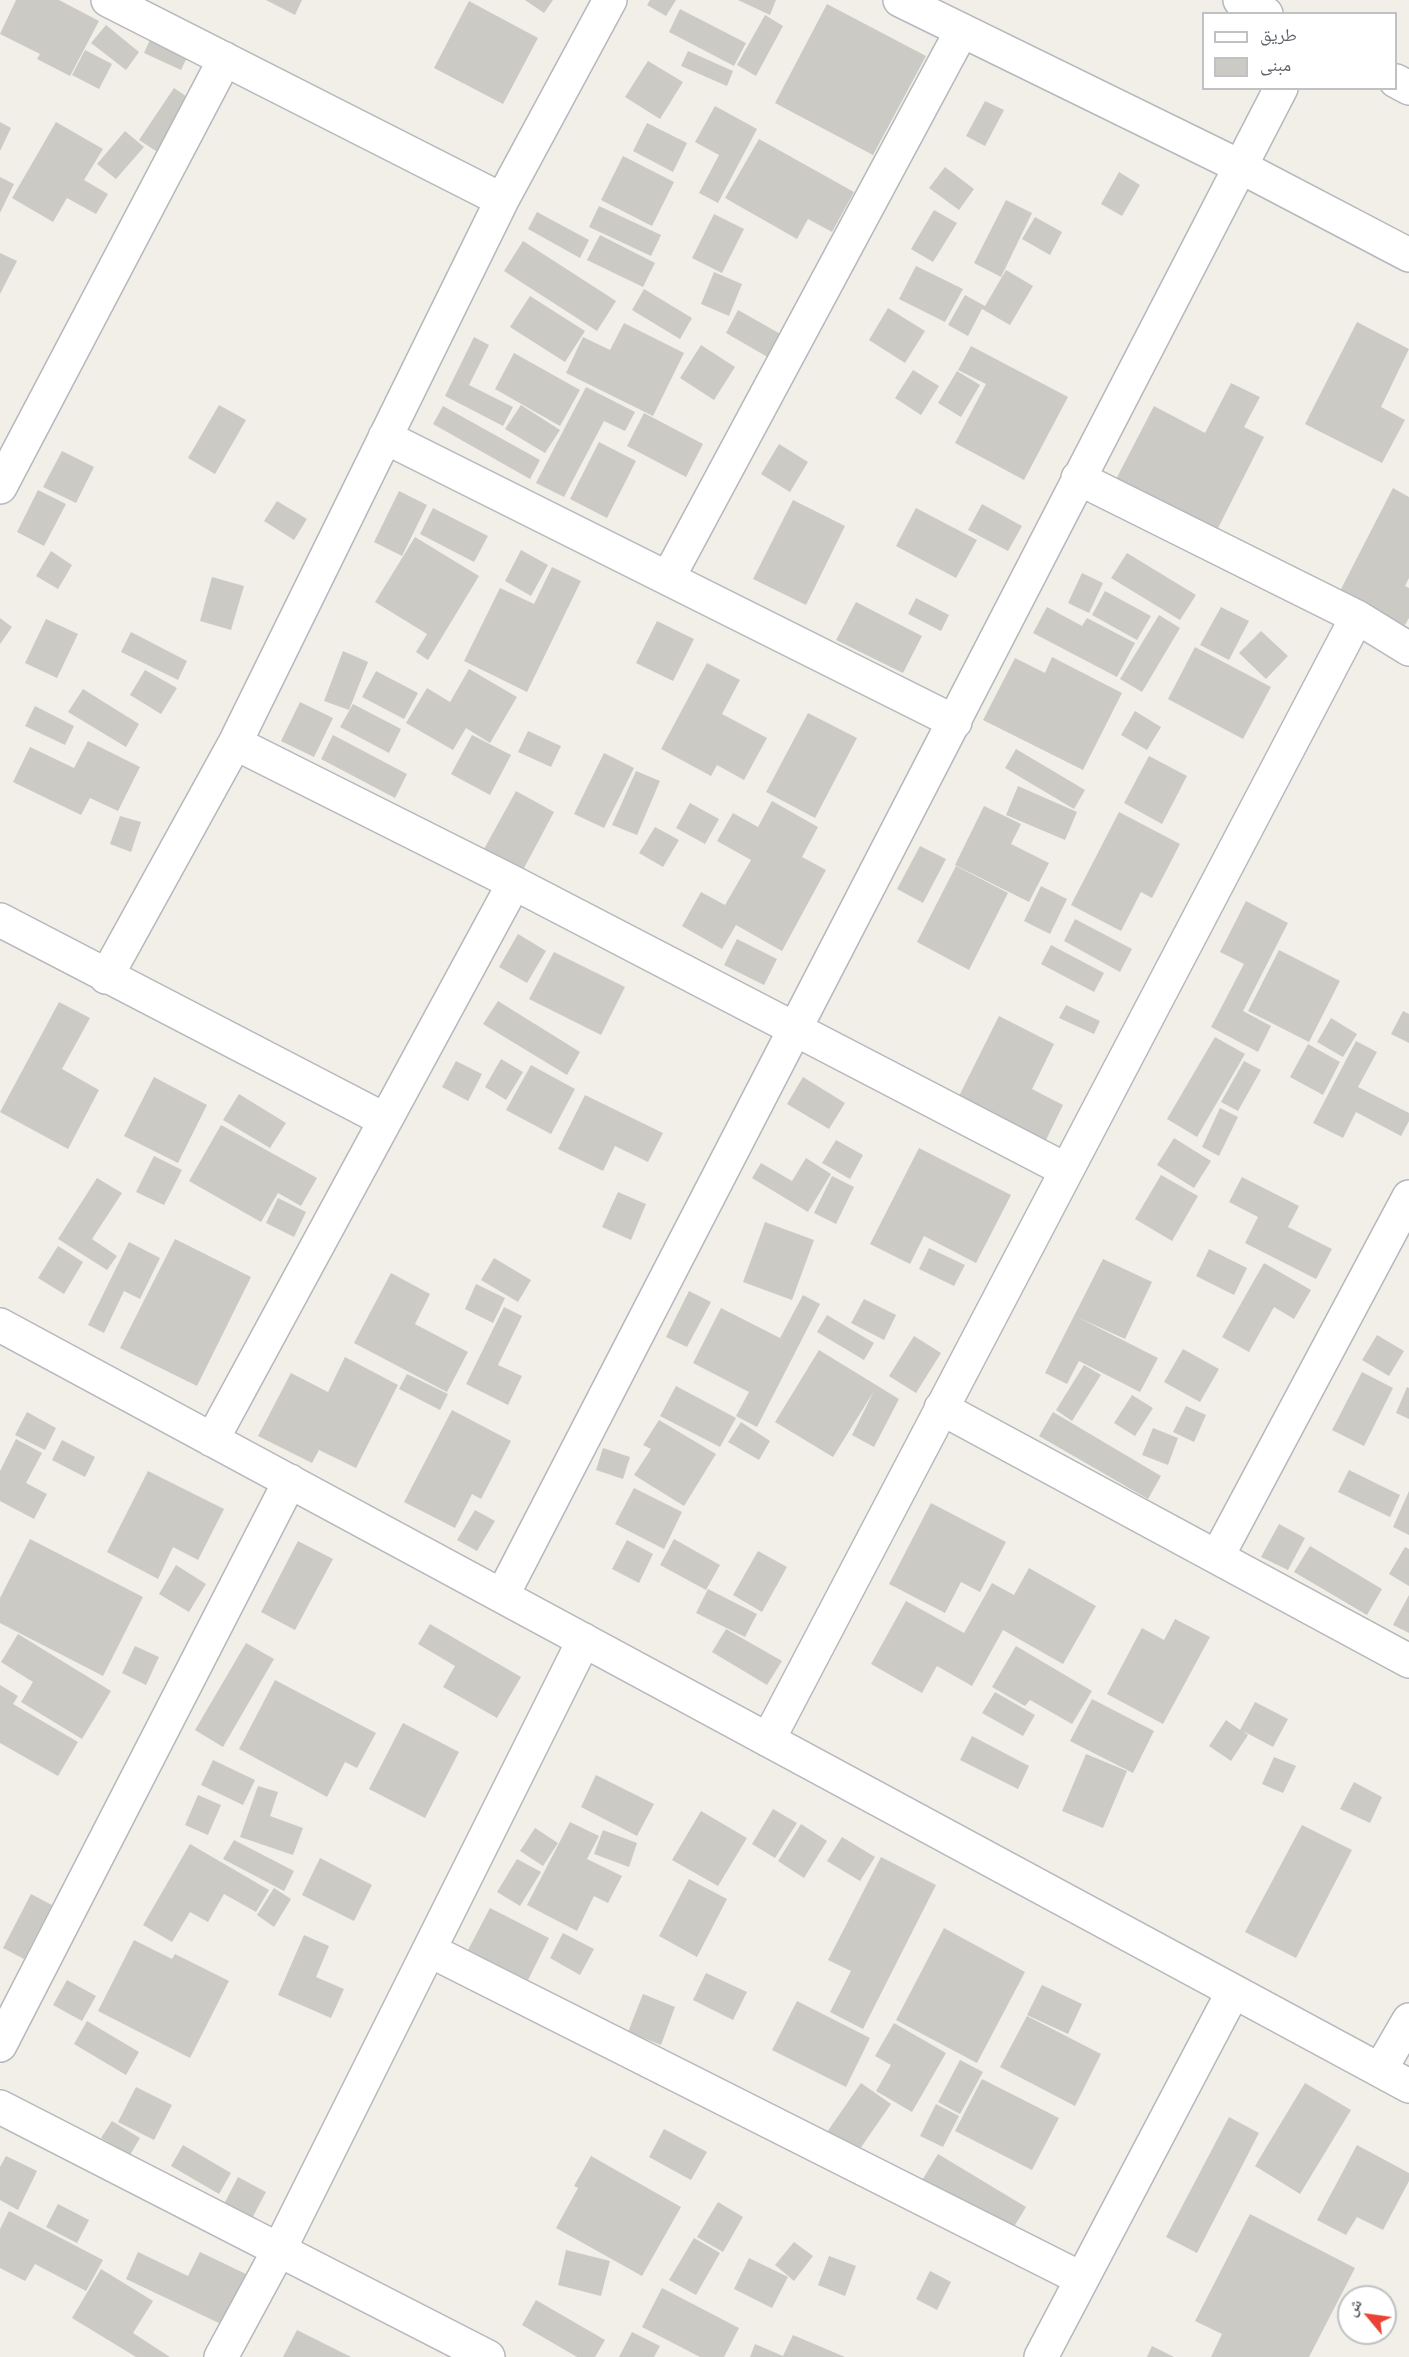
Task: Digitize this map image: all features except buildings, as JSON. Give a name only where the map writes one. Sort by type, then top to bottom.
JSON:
[{"type":"street","points":[[108,0],[501,200]]},
{"type":"street","points":[[106,977],[235,743],[501,200],[610,0]]},
{"type":"street","points":[[900,0],[961,32],[1241,167],[1409,255]]},
{"type":"street","points":[[1240,0],[1262,12]]},
{"type":"street","points":[[668,578],[961,32]]},
{"type":"street","points":[[0,487],[225,59]]},
{"type":"street","points":[[502,1596],[1280,90]]},
{"type":"street","points":[[385,437],[955,722]]},
{"type":"street","points":[[1078,478],[1357,617],[1409,648]]},
{"type":"street","points":[[768,1740],[1357,617]]},
{"type":"street","points":[[235,743],[514,883],[1066,1170]]},
{"type":"street","points":[[212,1440],[514,883]]},
{"type":"street","points":[[0,920],[106,977],[386,1120]]},
{"type":"street","points":[[1217,1557],[1409,1197]]},
{"type":"street","points":[[0,1325],[1409,2086]]},
{"type":"street","points":[[941,1408],[1409,1661]]},
{"type":"street","points":[[0,2045],[290,1481]]},
{"type":"street","points":[[221,2357],[279,2250],[584,1640]]},
{"type":"street","points":[[429,1950],[1082,2279]]},
{"type":"street","points":[[1041,2357],[1233,1992]]},
{"type":"street","points":[[1380,2070],[1409,2020]]},
{"type":"street","points":[[0,2107],[488,2357]]}]
